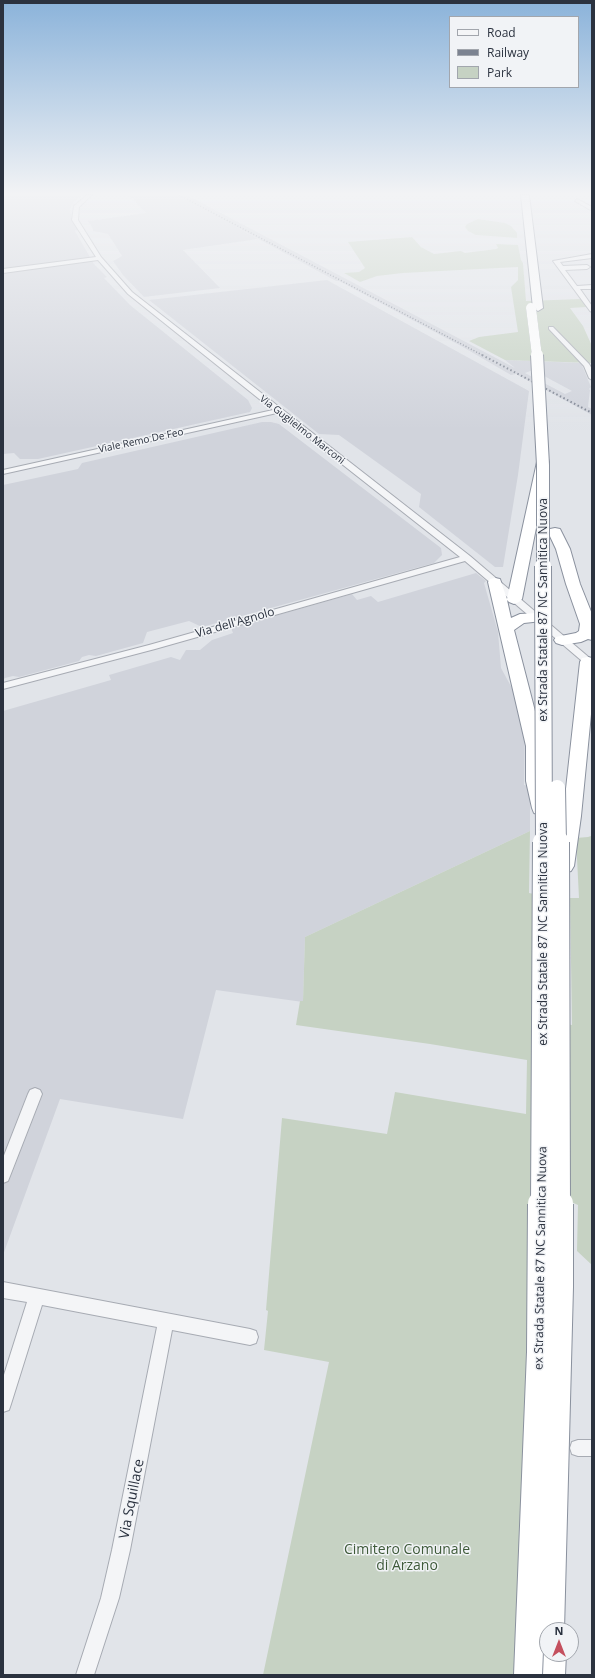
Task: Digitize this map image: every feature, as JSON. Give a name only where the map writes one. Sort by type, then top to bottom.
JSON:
[{"type":"highway","name":"ex Strada Statale 87 NC Sannitica Nuova","points":[[530,273],[552,412],[555,532],[559,895],[559,1287],[550,1622]]},
{"type":"highway","name":"ex Strada Statale 87 NC Sannitica Nuova","points":[[528,1675],[541,1352],[545,559],[543,462],[535,308],[532,273]]},
{"type":"highway","points":[[514,600],[543,462]]},
{"type":"highway","points":[[555,532],[564,549],[573,584],[590,630],[581,637],[566,642]]},
{"type":"highway","points":[[523,559],[517,572],[512,575],[497,575],[490,578],[507,628],[535,746],[535,781],[544,826]]},
{"type":"highway","points":[[507,628],[520,619],[537,618]]},
{"type":"highway","points":[[559,895],[567,853],[581,733],[588,694],[590,664]]},
{"type":"highway","points":[[549,1675],[550,1662]]},
{"type":"street","name":"Via Guglielmo Marconi","points":[[113,273],[130,292],[142,302],[467,558],[590,664]]},
{"type":"street","points":[[565,273],[592,310]]},
{"type":"street","points":[[576,288],[592,287]]},
{"type":"street","points":[[551,328],[587,366],[592,378]]},
{"type":"street","name":"Viale Remo De Feo","points":[[3,472],[279,411]]},
{"type":"street","name":"Via dell'Agnolo","points":[[3,686],[160,645],[467,558]]},
{"type":"street","points":[[3,1176],[35,1094]]},
{"type":"street","points":[[3,1290],[250,1337]]},
{"type":"street","points":[[3,1404],[37,1296]]},
{"type":"street","name":"Via Squillace","points":[[85,1675],[110,1598],[121,1550],[166,1321]]},
{"type":"shaded area","points":[[3,273],[103,273],[107,277],[104,278],[130,305],[248,400],[252,408],[250,412],[38,459],[20,459],[14,453],[3,454]]},
{"type":"shaded area","points":[[122,273],[206,273],[220,288],[144,297]]},
{"type":"shaded area","points":[[322,273],[335,273],[515,368],[505,360],[581,363],[591,387],[589,389],[588,407],[592,409],[592,415],[516,374],[511,375],[461,346],[339,281],[336,281]],"holes":[[[533,370],[572,391],[565,394],[525,373]]]},
{"type":"shaded area","points":[[327,280],[529,391],[518,475],[503,567],[495,567],[419,507],[421,494],[339,435],[319,434],[149,300]]},
{"type":"shaded area","points":[[262,422],[279,424],[441,548],[442,555],[434,563],[202,627],[189,621],[147,632],[143,643],[96,656],[89,655],[82,657],[79,661],[19,677],[13,676],[5,678],[3,680],[3,485],[78,469],[82,463]]},
{"type":"shaded area","points":[[476,573],[486,581],[484,583],[498,632],[501,668],[513,690],[525,724],[524,785],[530,786],[530,831],[305,937],[303,1002],[216,990],[183,1119],[60,1099],[3,1255],[3,711],[111,680],[109,675],[171,657],[180,660],[186,650],[200,650],[212,640],[233,633],[231,628],[352,594],[357,600],[371,596],[378,602]]},
{"type":"green space","points":[[345,273],[400,273],[377,276],[360,282]]},
{"type":"green space","points":[[518,273],[524,273],[526,301],[581,299],[587,307],[570,308],[583,326],[592,346],[592,363],[505,360],[469,341],[479,337],[518,332],[511,287],[518,280]]},
{"type":"green space","points":[[592,827],[592,1265],[577,1251],[578,1205],[569,1201],[566,1024],[572,1025],[570,898],[579,898],[576,838],[591,836]]},
{"type":"green space","name":"Cimitero Comunale di Arzano","points":[[530,831],[529,893],[534,894],[530,1281],[514,1675],[263,1675],[329,1362],[264,1350],[282,1118],[387,1134],[395,1092],[526,1114],[527,1060],[430,1044],[296,1025],[300,1001],[303,1001],[305,937]]},
{"type":"railway","points":[[327,273],[484,356]]},
{"type":"railway","points":[[482,355],[592,413]]}]
